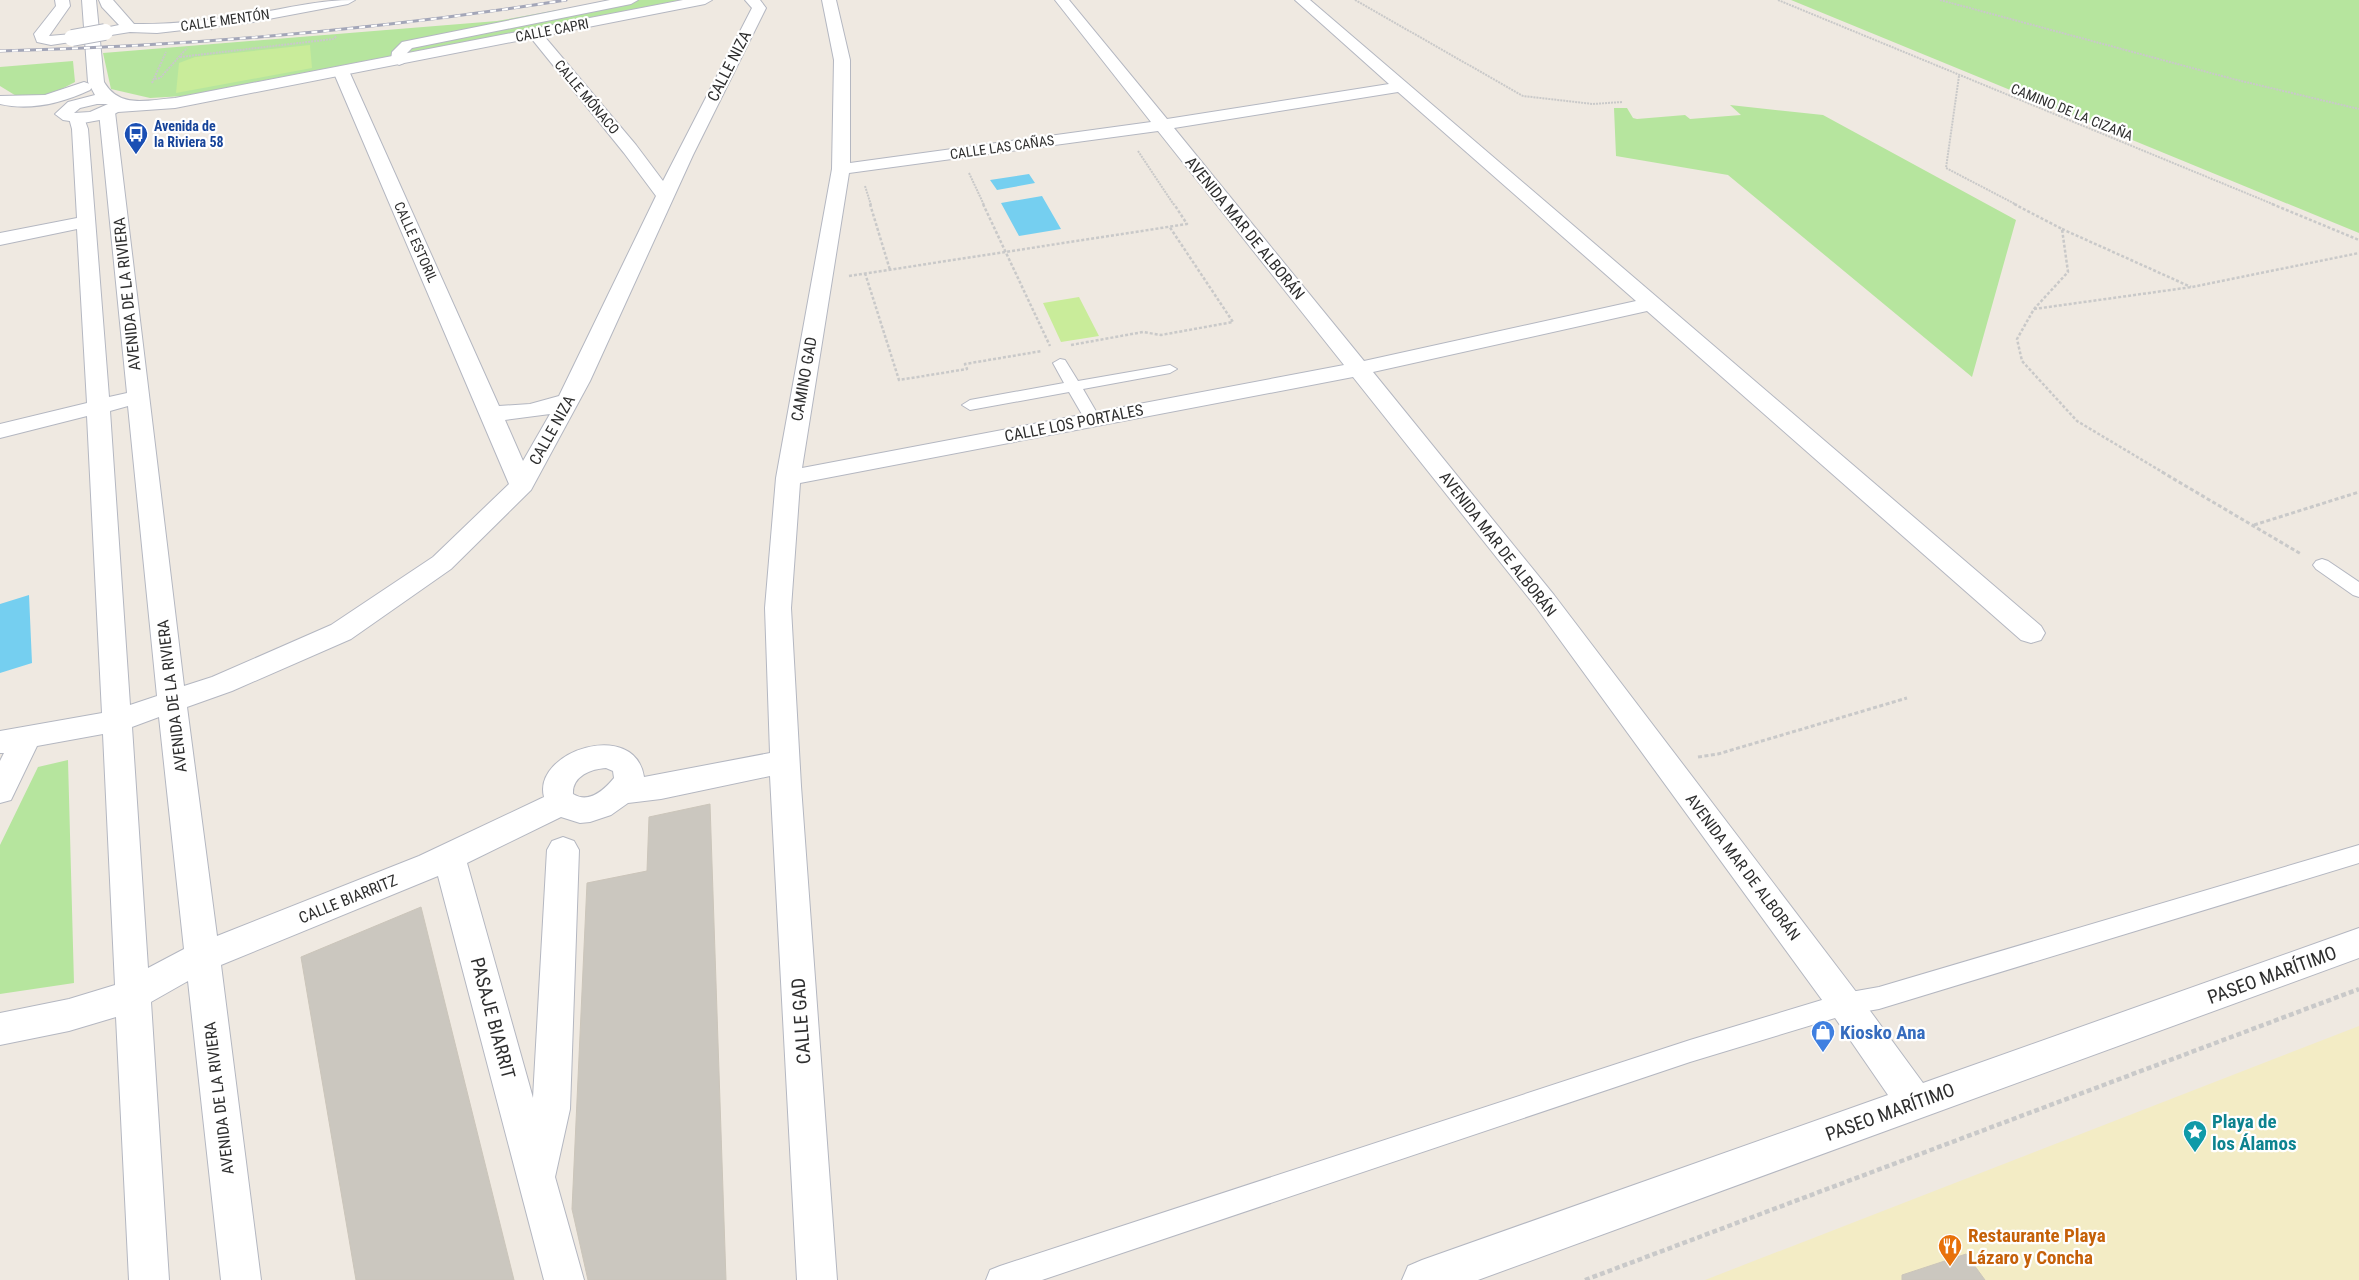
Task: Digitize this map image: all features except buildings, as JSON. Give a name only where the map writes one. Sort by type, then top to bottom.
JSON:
[{"type":"street","name":"CALLE MENTÓN","points":[[62,0],[63,6],[41,34],[42,39],[50,41],[130,28],[156,29],[292,5],[348,0]]},
{"type":"street","name":"AVENIDA DE LA RIVIERA","points":[[78,0],[84,29],[89,105],[138,397],[172,702],[241,1280]]},
{"type":"street","name":"AVENIDA DE LA RIVIERA","points":[[89,0],[96,82],[103,94],[89,105],[80,129],[85,222],[100,406],[116,721],[149,1280]]},
{"type":"street","points":[[106,0],[107,4],[130,28]]},
{"type":"street","name":"CALLE CAPRI","points":[[399,60],[400,52],[407,45],[631,0]]},
{"type":"street","name":"CALLE CAPRI","points":[[89,105],[142,106],[175,103],[705,0]]},
{"type":"street","name":"CALLE NIZA","points":[[13,741],[116,721],[222,684],[341,632],[442,563],[522,484],[568,402],[665,196],[669,157],[758,8],[752,0]]},
{"type":"street","name":"CAMINO GAD","points":[[786,761],[778,608],[788,478],[841,169],[842,60],[829,0]]},
{"type":"street","name":"AVENIDA MAR DE ALBORÁN","points":[[1062,0],[1360,369],[1544,602],[1845,1004],[1915,1103]]},
{"type":"street","points":[[1302,0],[2031,633]]},
{"type":"street","name":"CALLE MÓNACO","points":[[534,33],[639,161],[665,196]]},
{"type":"street","name":"CALLE ESTORIL","points":[[341,71],[522,484]]},
{"type":"street","name":"CALLE LAS CAÑAS","points":[[841,169],[1163,125],[1401,87]]},
{"type":"street","points":[[2,99],[19,108],[89,105]]},
{"type":"street","points":[[16,117],[89,105]]},
{"type":"street","points":[[639,161],[669,157]]},
{"type":"street","points":[[0,239],[85,222]]},
{"type":"street","name":"CALLE LOS PORTALES","points":[[788,478],[1360,369],[1651,304]]},
{"type":"street","points":[[0,431],[138,397]]},
{"type":"street","points":[[492,413],[544,410],[568,402]]},
{"type":"street","points":[[0,791],[13,741]]},
{"type":"street","points":[[597,756],[614,757],[626,765],[629,778],[621,792],[602,806],[579,809],[562,802],[558,794],[558,786],[562,778],[578,763],[597,756]]},
{"type":"street","points":[[621,792],[661,787],[786,761]]},
{"type":"street","name":"CALLE GAD","points":[[786,761],[817,1280]]},
{"type":"street","name":"CALLE BIARRITZ","points":[[0,1029],[79,1013],[133,993],[202,957],[449,858],[562,802]]},
{"type":"street","name":"PASAJE BIARRIT","points":[[537,1179],[551,1110],[563,850]]},
{"type":"street","name":"PASAJE BIARRIT","points":[[449,858],[564,1280]]},
{"type":"street","name":"PASEO MARÍTIMO","points":[[1422,1280],[2359,943]]},
{"type":"lane","points":[[1060,363],[1093,420]]},
{"type":"lane","points":[[970,405],[1170,369]]},
{"type":"lane","points":[[2322,565],[2359,591]]},
{"type":"lane","points":[[1000,1280],[1690,1051],[1845,1004],[1879,998],[2359,854]]},
{"type":"path","points":[[1355,0],[1523,96],[1593,104],[1622,102]]},
{"type":"path","name":"CAMINO DE LA CIZAÑA","points":[[1778,0],[2359,240]]},
{"type":"path","points":[[1940,0],[2233,80],[2359,109]]},
{"type":"path","points":[[180,57],[333,39],[337,36]]},
{"type":"path","points":[[154,79],[160,78],[187,48]]},
{"type":"path","points":[[142,106],[166,52]]},
{"type":"path","points":[[1959,76],[1946,168],[2062,229],[2192,287]]},
{"type":"path","points":[[849,276],[1186,224],[1134,146]]},
{"type":"path","points":[[967,170],[1051,349],[1060,363]]},
{"type":"path","points":[[865,184],[890,270]]},
{"type":"path","points":[[866,273],[899,380],[967,369],[966,364],[1143,332],[1161,335],[1232,322],[1168,226]]},
{"type":"path","points":[[2062,229],[2068,272],[2034,309],[2017,339],[2022,361],[2077,421],[2322,565]]},
{"type":"path","points":[[2034,309],[2192,287],[2359,253]]},
{"type":"path","points":[[2253,525],[2359,492]]},
{"type":"path","points":[[1694,757],[1718,754],[1907,698]]},
{"type":"path","points":[[1585,1280],[2359,989]]},
{"type":"green space","points":[[612,0],[681,0],[183,96],[150,98],[111,89],[103,53],[497,21]]},
{"type":"green space","points":[[1791,0],[2359,0],[2359,233]]},
{"type":"green space","points":[[310,45],[312,68],[176,93],[179,63],[195,57]]},
{"type":"green space","points":[[73,61],[75,82],[50,95],[18,97],[0,86],[0,67]]},
{"type":"green space","points":[[1730,105],[1823,115],[2016,220],[1972,377],[1728,175],[1616,156],[1614,108],[1627,108],[1633,118],[1637,119],[1685,115],[1690,119],[1741,115]]},
{"type":"green space","points":[[1079,297],[1099,336],[1061,342],[1043,303]]},
{"type":"green space","points":[[68,760],[74,983],[0,994],[0,845],[38,767]]},
{"type":"sand","name":"Playa de los Álamos","points":[[2359,1026],[2359,1280],[1705,1280]]},
{"type":"water","points":[[1029,174],[1035,183],[997,190],[990,180]]},
{"type":"water","points":[[1042,196],[1061,229],[1019,236],[1001,203]]},
{"type":"water","points":[[29,595],[32,663],[0,673],[0,604]]},
{"type":"railway","points":[[0,51],[71,49],[284,35],[425,20],[566,0]]},
{"type":"place","name":"Avenida de la Riviera 58","points":[[136,155]]},
{"type":"place","name":"Kiosko Ana","points":[[1823,1053]]},
{"type":"place","name":"Playa de los Álamos","points":[[2195,1153]]},
{"type":"place","name":"Restaurante Playa Lázaro y Concha","points":[[1950,1267]]}]
